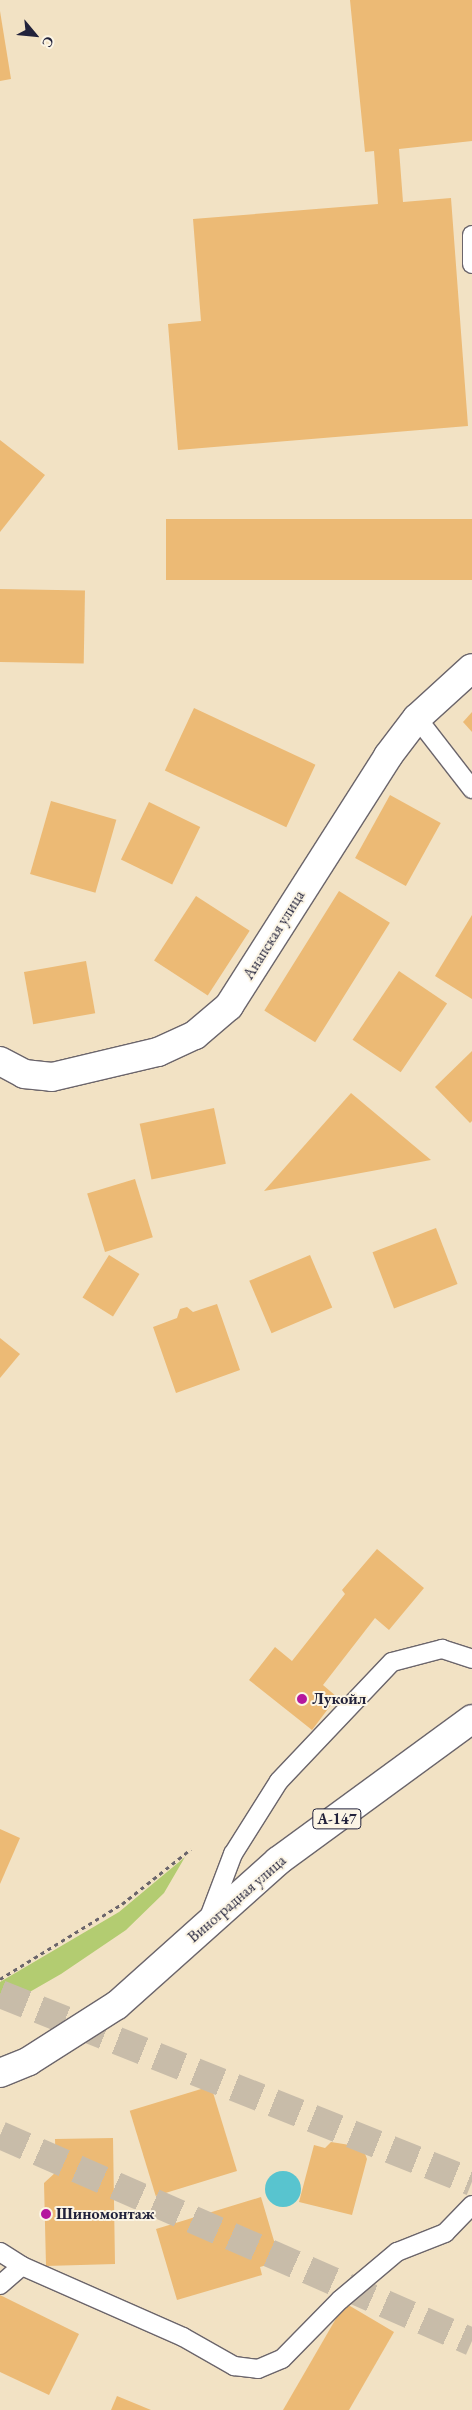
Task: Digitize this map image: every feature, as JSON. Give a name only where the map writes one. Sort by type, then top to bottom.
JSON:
[{"type":"street","name":"Анапская улица","points":[[0,1061],[24,1074],[52,1077],[158,1052],[195,1035],[229,1006],[344,822],[416,718],[472,668]]},
{"type":"street","name":"Виноградная улица","points":[[0,2073],[29,2061],[117,2005],[278,1861],[472,1719]]},
{"type":"lane","points":[[472,235],[472,264]]},
{"type":"lane","points":[[416,718],[472,789]]},
{"type":"lane","points":[[206,1925],[233,1854],[279,1781],[392,1662],[442,1649],[472,1659]]},
{"type":"lane","points":[[0,2252],[22,2266],[183,2337],[234,2366],[258,2370],[282,2359],[340,2300],[397,2252],[445,2233],[472,2205]]},
{"type":"lane","points":[[0,2285],[22,2266]]},
{"type":"path","points":[[0,1978],[122,1904],[191,1849]]},
{"type":"green space","points":[[185,1857],[164,1893],[126,1930],[61,1974],[0,2009],[0,1982],[119,1912]]},
{"type":"water","points":[[283,2171],[290,2172],[296,2176],[300,2182],[300,2196],[296,2202],[290,2206],[283,2207],[276,2206],[270,2202],[266,2196],[265,2189],[266,2182],[270,2176],[276,2172]]},
{"type":"building","points":[[350,0],[472,0],[472,141],[399,149],[403,202],[451,198],[468,426],[178,450],[168,324],[201,321],[193,219],[378,204],[374,151],[365,152]]},
{"type":"building","points":[[0,11],[11,79],[0,81]]},
{"type":"building","points":[[0,440],[45,475],[0,532]]},
{"type":"building","points":[[166,519],[472,519],[472,580],[166,580]]},
{"type":"building","points":[[0,589],[85,590],[84,663],[0,662]]},
{"type":"building","points":[[194,708],[315,765],[286,827],[165,771]]},
{"type":"building","points":[[472,712],[472,732],[463,722]]},
{"type":"building","points":[[390,795],[441,823],[406,886],[355,858]]},
{"type":"building","points":[[51,801],[116,820],[95,893],[30,874]]},
{"type":"building","points":[[149,802],[200,827],[172,885],[121,860]]},
{"type":"building","points":[[339,891],[390,923],[315,1042],[264,1011]]},
{"type":"building","points":[[196,896],[250,931],[208,995],[154,961]]},
{"type":"building","points":[[472,915],[472,999],[435,976]]},
{"type":"building","points":[[86,961],[95,1013],[33,1024],[24,972]]},
{"type":"building","points":[[399,971],[447,1003],[401,1072],[353,1040]]},
{"type":"building","points":[[472,1051],[472,1121],[470,1123],[435,1087]]},
{"type":"building","points":[[351,1093],[431,1160],[264,1191]]},
{"type":"building","points":[[214,1108],[226,1164],[152,1180],[140,1124]]},
{"type":"building","points":[[135,1179],[153,1237],[105,1252],[87,1194]]},
{"type":"building","points":[[436,1228],[458,1284],[394,1308],[373,1252]]},
{"type":"building","points":[[109,1255],[140,1274],[113,1316],[83,1297]]},
{"type":"building","points":[[310,1255],[332,1307],[272,1333],[249,1281]]},
{"type":"building","points":[[217,1304],[240,1370],[176,1393],[153,1327],[177,1318],[180,1309],[187,1307],[193,1312]]},
{"type":"building","points":[[0,1338],[20,1354],[0,1378]]},
{"type":"building","points":[[377,1549],[424,1588],[389,1630],[375,1618],[323,1685],[337,1697],[312,1730],[249,1680],[275,1647],[292,1661],[345,1594],[342,1590]]},
{"type":"building","points":[[0,1829],[20,1838],[0,1884]]},
{"type":"building","points":[[211,2086],[237,2171],[156,2196],[130,2111]]},
{"type":"building","points":[[113,2138],[115,2264],[46,2266],[44,2183],[56,2172],[55,2139]]},
{"type":"building","points":[[331,2142],[356,2146],[364,2151],[367,2159],[352,2215],[299,2202],[314,2145],[325,2148]]},
{"type":"building","points":[[261,2197],[280,2261],[260,2267],[262,2275],[177,2300],[156,2229]]},
{"type":"building","points":[[0,2295],[79,2334],[49,2395],[0,2372]]},
{"type":"building","points":[[345,2303],[394,2332],[349,2410],[283,2410]]},
{"type":"building","points":[[117,2396],[151,2410],[111,2410]]},
{"type":"tunnel","points":[[0,1994],[472,2182]]},
{"type":"tunnel","points":[[0,2135],[472,2342]]},
{"type":"place","name":"Лукойл","points":[[302,1699]]},
{"type":"place","name":"Шиномонтаж","points":[[46,2214]]}]
